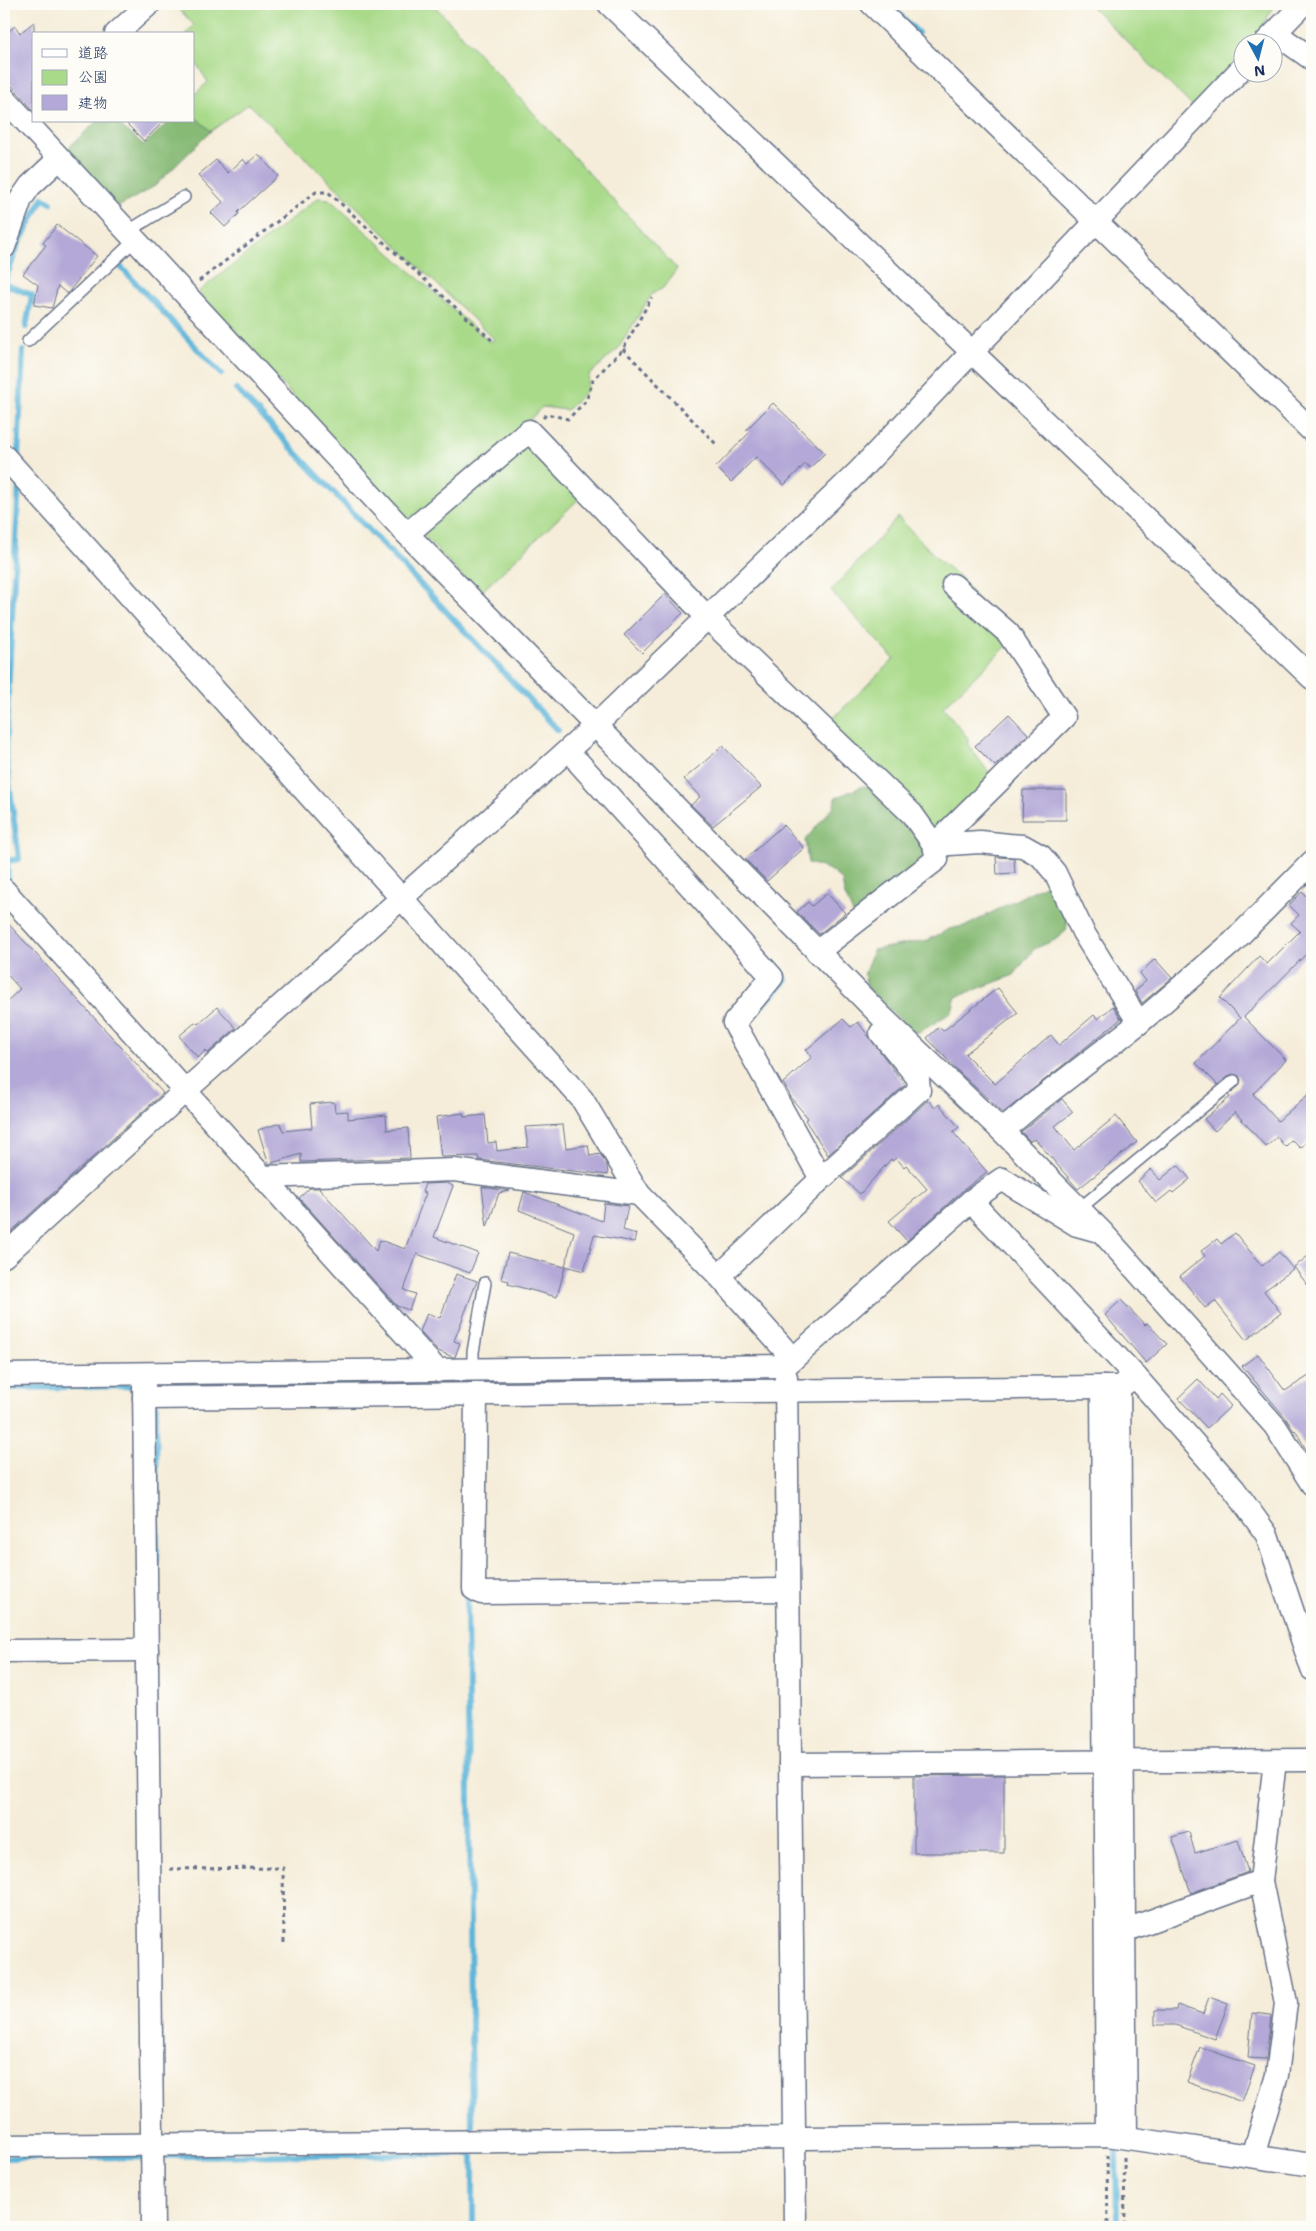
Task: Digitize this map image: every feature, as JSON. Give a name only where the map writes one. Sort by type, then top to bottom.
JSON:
[{"type":"street","points":[[118,32],[149,4]]},
{"type":"street","points":[[609,4],[1312,678]]},
{"type":"street","points":[[872,4],[1312,431]]},
{"type":"street","points":[[1276,32],[1301,4]]},
{"type":"street","points":[[1284,45],[1312,59]]},
{"type":"street","points":[[4,1256],[185,1091],[594,726],[707,618],[857,473],[1234,76]]},
{"type":"street","points":[[4,98],[28,114]]},
{"type":"street","points":[[34,122],[59,158],[407,534],[817,952],[1002,1131],[1102,1232],[1275,1426],[1312,1484]]},
{"type":"street","points":[[4,247],[22,199],[30,186],[59,158]]},
{"type":"street","points":[[407,534],[529,431],[707,618],[912,814],[934,845],[937,859],[817,952]]},
{"type":"street","points":[[4,456],[582,1100],[639,1194],[719,1276],[789,1362],[786,1391],[796,2227]]},
{"type":"street","points":[[934,845],[1064,717],[1008,633],[953,585]]},
{"type":"street","points":[[579,763],[772,977],[734,1023],[820,1179]]},
{"type":"street","points":[[934,845],[980,842],[1009,844],[1023,846],[1041,856],[1055,873],[1083,932],[1139,1023]]},
{"type":"street","points":[[1002,1131],[1139,1023],[1233,942],[1312,862]]},
{"type":"street","points":[[4,890],[438,1371]]},
{"type":"street","points":[[719,1276],[820,1179],[919,1090],[918,1078],[877,1028],[881,1016]]},
{"type":"street","points":[[264,1177],[454,1170],[639,1194]]},
{"type":"street","points":[[4,1375],[438,1371],[789,1362],[971,1201],[1002,1179],[1077,1225],[1102,1232]]},
{"type":"street","points":[[971,1201],[1119,1384],[1234,1489],[1267,1535],[1312,1669]]},
{"type":"street","points":[[144,1373],[153,2227]]},
{"type":"street","points":[[144,1398],[786,1391],[1119,1384]]},
{"type":"street","points":[[1119,1384],[1114,1761],[1119,2136]]},
{"type":"street","points":[[476,1394],[474,1589],[482,1593],[788,1590]]},
{"type":"street","points":[[4,1651],[147,1650]]},
{"type":"street","points":[[790,1764],[1312,1760]]},
{"type":"street","points":[[1114,1761],[1126,1930],[1119,2136]]},
{"type":"street","points":[[1253,2156],[1277,2076],[1286,2003],[1261,1881],[1275,1761]]},
{"type":"street","points":[[1126,1930],[1261,1881]]},
{"type":"street","points":[[4,2146],[1119,2136],[1312,2165]]},
{"type":"lane","points":[[28,341],[131,236],[184,197]]},
{"type":"lane","points":[[1079,1210],[1234,1081]]},
{"type":"lane","points":[[473,1370],[473,1352],[485,1283]]},
{"type":"path","points":[[184,292],[316,192],[328,192],[495,343]]},
{"type":"path","points":[[529,431],[547,414],[568,419],[586,401],[593,380],[623,349],[652,297]]},
{"type":"path","points":[[623,349],[716,444]]},
{"type":"path","points":[[149,1869],[283,1868],[284,1945]]},
{"type":"path","points":[[1108,2227],[1119,2136]]},
{"type":"path","points":[[1119,2136],[1124,2227]]},
{"type":"green space","points":[[174,4],[433,4],[677,269],[663,288],[652,294],[618,349],[589,375],[587,390],[567,410],[542,407],[520,430],[416,519],[405,519],[198,292],[318,198],[329,199],[490,342],[494,339],[249,104],[211,131],[195,117],[195,94],[208,82],[195,62],[195,32],[187,32],[194,25]]},
{"type":"green space","points":[[1089,4],[1270,4],[1273,8],[1259,32],[1234,32],[1234,64],[1194,108]]},
{"type":"green space","points":[[195,117],[211,131],[155,186],[118,207],[65,151],[96,122],[116,122],[144,145],[168,122],[195,122]]},
{"type":"green space","points":[[521,442],[534,442],[583,495],[479,594],[423,535]]},
{"type":"green space","points":[[898,517],[938,559],[961,578],[1010,643],[943,707],[968,738],[968,745],[994,779],[936,837],[826,725],[894,659],[831,591]]},
{"type":"green space","points":[[863,786],[879,787],[931,858],[855,918],[844,893],[842,880],[828,869],[808,863],[805,840],[834,806],[835,798]]},
{"type":"green space","points":[[1052,881],[1068,919],[1066,931],[1055,940],[1034,949],[1014,975],[956,997],[952,1012],[920,1032],[913,1032],[868,989],[864,975],[873,950],[928,940],[949,929],[968,925]]},
{"type":"building","points":[[34,22],[34,32],[32,32],[32,109],[4,77],[4,35],[15,26],[20,33]]},
{"type":"building","points":[[125,122],[163,122],[144,141]]},
{"type":"building","points":[[258,154],[278,176],[238,212],[239,214],[225,227],[211,213],[223,202],[198,175],[216,160],[228,173],[243,159],[247,164]]},
{"type":"building","points":[[57,225],[97,256],[67,294],[58,286],[52,308],[34,305],[38,285],[23,274],[46,245],[43,243]]},
{"type":"building","points":[[773,403],[825,453],[810,468],[805,464],[784,485],[756,457],[731,482],[716,467],[749,433],[746,430]]},
{"type":"building","points":[[665,594],[683,613],[642,653],[624,635]]},
{"type":"building","points":[[1009,714],[1028,734],[995,766],[975,746]]},
{"type":"building","points":[[723,746],[761,787],[713,826],[691,805],[700,797],[684,779]]},
{"type":"building","points":[[1023,790],[1066,790],[1066,820],[1022,820]]},
{"type":"building","points":[[783,825],[804,848],[767,881],[745,859]]},
{"type":"building","points":[[996,857],[1014,858],[1015,873],[997,874]]},
{"type":"building","points":[[1302,892],[1312,902],[1312,948],[1244,1017],[1286,1060],[1253,1094],[1278,1121],[1312,1091],[1312,1138],[1300,1148],[1292,1140],[1285,1147],[1277,1137],[1266,1147],[1235,1112],[1215,1131],[1204,1119],[1230,1097],[1228,1095],[1239,1086],[1241,1080],[1239,1076],[1232,1074],[1218,1085],[1196,1063],[1240,1018],[1220,998],[1259,956],[1267,964],[1300,931],[1291,923],[1299,915],[1289,905]]},
{"type":"building","points":[[827,893],[845,913],[819,934],[797,912],[808,902],[812,906]]},
{"type":"building","points":[[4,919],[163,1093],[4,1238],[4,1004],[20,989],[4,971]]},
{"type":"building","points":[[1155,959],[1172,978],[1142,1003],[1135,991],[1146,981],[1140,973]]},
{"type":"building","points":[[998,988],[1018,1013],[965,1054],[995,1084],[1051,1035],[1059,1045],[1094,1015],[1098,1019],[1113,1006],[1121,1019],[1003,1113],[960,1073],[927,1038],[939,1027],[943,1031]]},
{"type":"building","points":[[217,1007],[236,1028],[208,1053],[206,1050],[198,1058],[179,1036],[196,1022],[198,1024]]},
{"type":"building","points":[[843,1019],[851,1027],[858,1022],[905,1085],[828,1155],[805,1120],[808,1118],[792,1099],[783,1083],[812,1057],[806,1050]]},
{"type":"building","points":[[1062,1099],[1073,1112],[1055,1126],[1074,1150],[1116,1116],[1137,1142],[1078,1189],[1035,1139],[1030,1141],[1021,1132]]},
{"type":"building","points":[[928,1100],[935,1108],[939,1104],[959,1127],[953,1132],[987,1172],[962,1191],[907,1241],[889,1221],[927,1189],[906,1165],[904,1167],[896,1158],[892,1161],[891,1159],[860,1194],[842,1178]]},
{"type":"building","points":[[334,1102],[335,1112],[348,1111],[348,1119],[386,1115],[387,1130],[408,1128],[410,1158],[301,1162],[301,1154],[269,1164],[258,1130],[280,1123],[283,1131],[312,1128],[310,1104]]},
{"type":"building","points":[[463,1113],[464,1117],[485,1115],[488,1143],[496,1142],[497,1151],[528,1147],[525,1127],[563,1125],[566,1148],[588,1145],[590,1156],[600,1154],[607,1165],[608,1175],[479,1160],[478,1156],[441,1157],[436,1117]]},
{"type":"building","points":[[1178,1165],[1190,1179],[1173,1193],[1171,1191],[1156,1203],[1138,1181],[1151,1169],[1160,1180]]},
{"type":"building","points":[[447,1183],[453,1186],[434,1237],[478,1253],[470,1273],[417,1254],[404,1290],[415,1294],[409,1310],[397,1306],[299,1198],[310,1188],[319,1188],[376,1251],[380,1240],[405,1249],[426,1193],[422,1192],[425,1184]]},
{"type":"building","points":[[482,1187],[510,1191],[499,1193],[487,1227]]},
{"type":"building","points":[[524,1192],[602,1221],[604,1203],[628,1206],[623,1230],[636,1234],[634,1242],[594,1235],[584,1271],[565,1266],[574,1232],[519,1210]]},
{"type":"building","points":[[1235,1233],[1262,1266],[1279,1252],[1293,1269],[1264,1291],[1281,1313],[1246,1340],[1215,1301],[1205,1308],[1180,1276],[1205,1256],[1201,1251],[1217,1239],[1221,1244]]},
{"type":"building","points":[[508,1253],[565,1267],[557,1297],[508,1284],[509,1281],[501,1279]]},
{"type":"building","points":[[1312,1253],[1312,1291],[1294,1267]]},
{"type":"building","points":[[456,1274],[477,1281],[454,1341],[460,1343],[455,1357],[453,1357],[438,1351],[420,1332],[427,1313],[440,1318]]},
{"type":"building","points":[[1121,1300],[1167,1344],[1146,1363],[1105,1315]]},
{"type":"building","points":[[1258,1354],[1285,1391],[1312,1374],[1312,1460],[1295,1430],[1242,1366]]},
{"type":"building","points":[[1198,1379],[1216,1399],[1220,1394],[1231,1406],[1207,1428],[1178,1398]]},
{"type":"building","points":[[1004,1775],[1004,1853],[914,1853],[914,1776]]},
{"type":"building","points":[[1189,1832],[1195,1853],[1238,1840],[1248,1872],[1191,1893],[1172,1837]]},
{"type":"building","points":[[1209,1997],[1228,2004],[1215,2039],[1175,2025],[1155,2025],[1155,2010],[1176,2010],[1177,2005],[1203,2014]]},
{"type":"building","points":[[1252,2013],[1271,2015],[1266,2059],[1248,2058]]},
{"type":"building","points":[[1200,2047],[1255,2066],[1242,2102],[1187,2082]]},
{"type":"waterway","points":[[888,4],[918,33]]},
{"type":"waterway","points":[[4,283],[19,243],[43,198],[51,203]]},
{"type":"waterway","points":[[118,264],[221,374]]},
{"type":"waterway","points":[[4,284],[32,295],[26,327]]},
{"type":"waterway","points":[[18,457],[23,351]]},
{"type":"waterway","points":[[236,389],[558,730]]},
{"type":"waterway","points":[[8,882],[7,861],[19,859],[5,751],[19,483]]},
{"type":"waterway","points":[[762,1006],[786,980],[778,971]]},
{"type":"waterway","points":[[156,1393],[156,1386],[469,1383]]},
{"type":"waterway","points":[[4,1388],[135,1386]]},
{"type":"waterway","points":[[156,1404],[157,1588]]},
{"type":"waterway","points":[[467,1591],[472,2132]]},
{"type":"waterway","points":[[1116,2149],[1117,2227]]},
{"type":"waterway","points":[[164,2156],[472,2154]]},
{"type":"waterway","points":[[4,2158],[144,2157],[144,2161]]},
{"type":"waterway","points":[[473,2157],[473,2227]]}]
